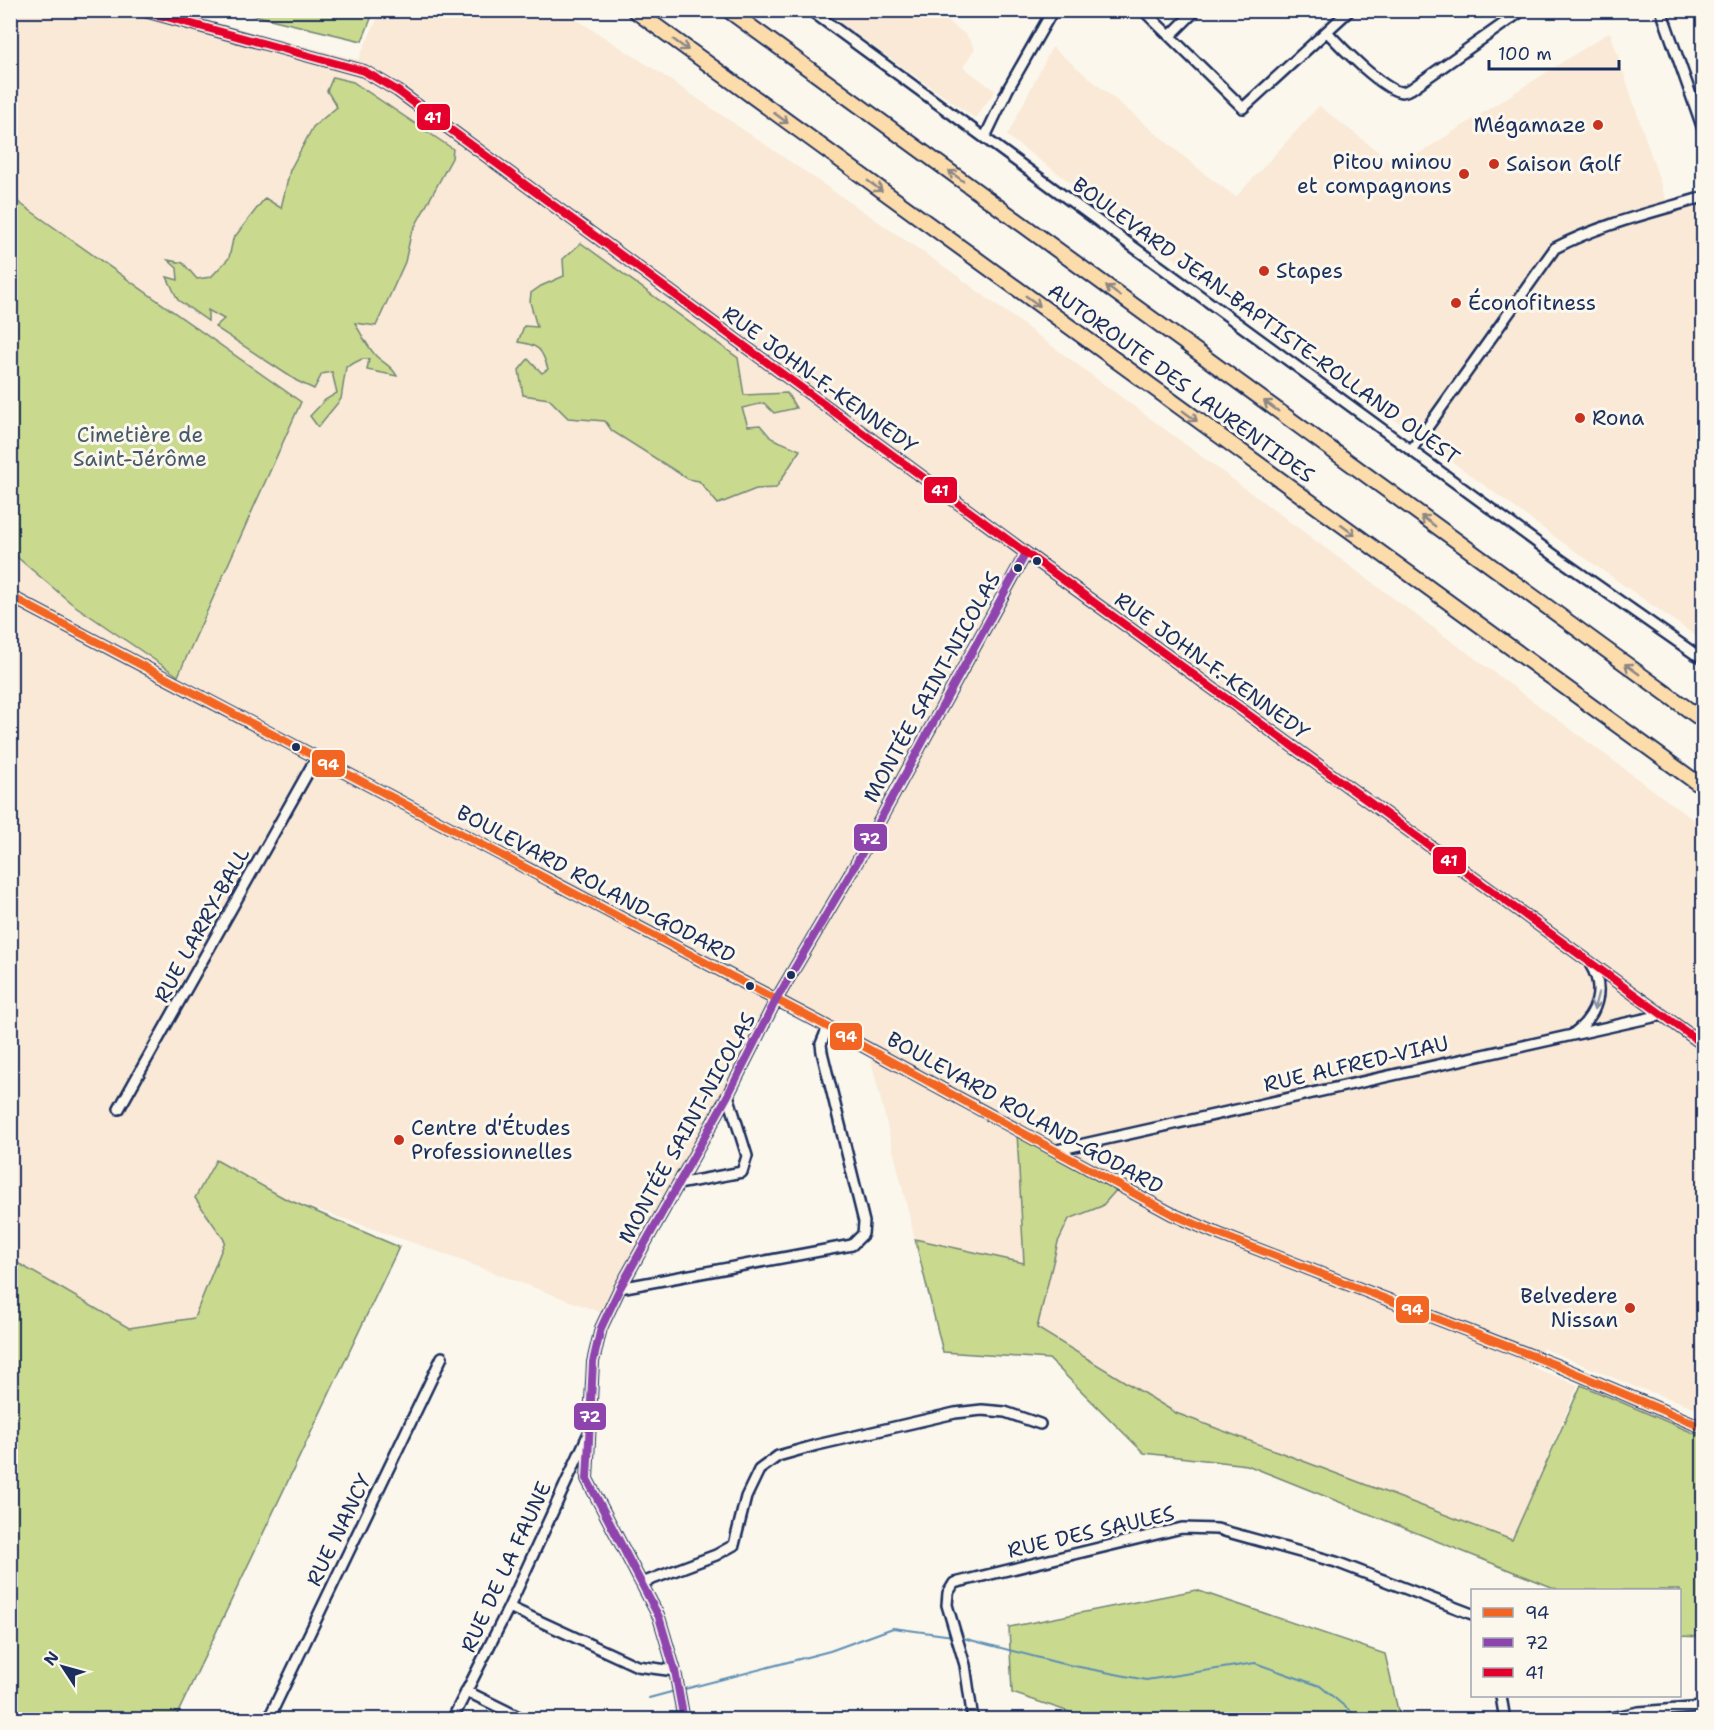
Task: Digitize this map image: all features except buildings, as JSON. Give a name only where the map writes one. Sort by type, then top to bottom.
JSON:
[{"type":"highway","name":"AUTOROUTE DES LAURENTIDES","points":[[634,10],[1704,788]]},
{"type":"highway","name":"AUTOROUTE DES LAURENTIDES","points":[[728,10],[1703,720]]},
{"type":"street","name":"RUE JOHN-F.-KENNEDY","points":[[141,10],[364,71],[398,91],[1026,553],[1704,1044]]},
{"type":"street","name":"BOULEVARD JEAN-BAPTISTE-ROLLAND OUEST","points":[[810,10],[1558,558],[1704,658]]},
{"type":"street","points":[[985,137],[1008,89],[1053,10]]},
{"type":"street","points":[[1143,10],[1244,108],[1350,10]]},
{"type":"street","points":[[1170,36],[1196,10]]},
{"type":"street","points":[[1327,32],[1356,62],[1390,88],[1401,92],[1411,89],[1523,10]]},
{"type":"street","points":[[1661,10],[1704,132]]},
{"type":"street","points":[[1412,449],[1555,248],[1627,221],[1704,197]]},
{"type":"street","name":"MONTÉE SAINT-NICOLAS","points":[[684,1719],[675,1671],[658,1617],[586,1479],[593,1362],[601,1328],[620,1288],[728,1095],[776,1000],[856,864],[1026,553]]},
{"type":"street","name":"BOULEVARD ROLAND-GODARD","points":[[10,596],[828,1027],[1172,1214],[1556,1365],[1701,1426]]},
{"type":"street","name":"RUE LARRY-BALL","points":[[118,1109],[316,758]]},
{"type":"street","points":[[1572,1034],[1584,1026],[1590,1018],[1599,995],[1599,982],[1588,961]]},
{"type":"street","name":"RUE ALFRED-VIAU","points":[[1057,1150],[1662,1015]]},
{"type":"street","points":[[620,1288],[852,1245],[863,1234],[864,1222],[822,1052],[821,1044],[828,1027]]},
{"type":"street","points":[[678,1184],[742,1172],[747,1156],[728,1095]]},
{"type":"street","name":"RUE NANCY","points":[[268,1719],[442,1357]]},
{"type":"street","points":[[642,1583],[716,1555],[734,1545],[746,1497],[759,1470],[778,1456],[955,1413],[1005,1412],[1040,1424]]},
{"type":"street","name":"RUE DE LA FAUNE","points":[[452,1719],[509,1607],[590,1430]]},
{"type":"street","name":"RUE DES SAULES","points":[[973,1719],[965,1665],[947,1605],[948,1593],[954,1583],[1182,1528],[1216,1529],[1336,1562],[1471,1613]]},
{"type":"street","points":[[509,1607],[637,1666],[675,1671]]},
{"type":"street","points":[[466,1691],[525,1719]]},
{"type":"street","points":[[1501,1697],[1505,1719]]},
{"type":"street","points":[[1600,1719],[1639,1712],[1704,1707]]},
{"type":"shaded area","points":[[11,11],[171,11],[358,60],[381,11],[563,11],[657,71],[949,270],[1703,827],[1703,1410],[1633,1386],[1543,1348],[1532,1367],[1578,1385],[1512,1540],[1176,1413],[1037,1328],[1050,1274],[915,1239],[870,1056],[776,1000],[605,1314],[428,1248],[284,1198],[216,1161],[195,1198],[225,1241],[194,1318],[129,1328],[11,1259]]},
{"type":"shaded area","points":[[823,11],[934,11],[966,35],[975,48],[963,67],[995,91],[975,118]]},
{"type":"shaded area","points":[[1610,32],[1668,206],[1703,195],[1703,641],[1551,534],[1007,136],[1052,47],[1206,175],[1236,197],[1319,106],[1398,167]]},
{"type":"green space","points":[[237,11],[374,11],[362,41]]},
{"type":"green space","points":[[333,77],[353,82],[453,149],[452,158],[411,234],[405,262],[376,326],[355,323],[373,352],[397,376],[367,370],[369,359],[362,359],[346,367],[341,399],[318,427],[310,416],[325,400],[337,393],[332,372],[322,374],[314,389],[297,381],[215,327],[224,319],[208,310],[208,321],[178,300],[167,277],[178,280],[177,268],[168,260],[183,263],[197,279],[211,277],[229,258],[233,239],[265,198],[281,208],[290,170],[313,127],[337,107],[327,91]]},
{"type":"green space","name":"Cimetière de Saint-Jérôme","points":[[11,197],[301,402],[178,676],[71,603],[11,552]]},
{"type":"green space","points":[[581,243],[738,358],[744,395],[787,393],[796,408],[774,413],[764,403],[742,408],[748,426],[760,425],[771,438],[800,450],[776,488],[756,489],[718,504],[699,481],[688,479],[612,431],[605,421],[568,418],[549,399],[523,395],[519,370],[528,359],[542,373],[548,369],[539,349],[518,342],[524,326],[537,327],[530,302],[531,293],[564,276],[563,259]]},
{"type":"green space","points":[[1017,1132],[1119,1187],[1102,1206],[1069,1219],[1058,1242],[1037,1328],[1176,1413],[1512,1540],[1581,1385],[1703,1437],[1703,1637],[1681,1636],[1681,1589],[1557,1589],[1247,1465],[1144,1453],[1049,1359],[943,1352],[915,1239],[1024,1263]]},
{"type":"green space","points":[[216,1160],[284,1198],[399,1247],[175,1719],[11,1719],[11,1259],[129,1328],[194,1318],[225,1241],[195,1198]]},
{"type":"green space","points":[[1196,1590],[1385,1654],[1400,1719],[1091,1719],[1012,1693],[1009,1627]]},
{"type":"waterway","points":[[681,1690],[830,1651],[893,1628],[953,1636]]},
{"type":"waterway","points":[[959,1637],[1059,1663],[1146,1680],[1255,1663],[1320,1686],[1361,1720]]},
{"type":"waterway","points":[[649,1698],[675,1691]]},
{"type":"transit line","name":"41","points":[[141,10],[364,71],[398,91],[1026,553],[1704,1045]]},
{"type":"transit line","name":"72","points":[[684,1720],[675,1671],[659,1617],[587,1479],[593,1362],[601,1328],[620,1288],[728,1095],[776,1000],[856,864],[1026,553]]},
{"type":"transit line","name":"94","points":[[10,596],[828,1027],[1172,1214],[1556,1365],[1704,1428]]},
{"type":"place","name":"Mégamaze","points":[[1598,125]]},
{"type":"place","name":"Saison Golf","points":[[1494,164]]},
{"type":"place","name":"Pitou minou et compagnons","points":[[1464,174]]},
{"type":"place","name":"Stapes","points":[[1264,271]]},
{"type":"place","name":"Éconofitness","points":[[1456,303]]},
{"type":"place","name":"Rona","points":[[1580,418]]},
{"type":"place","name":"Centre d'Études Professionnelles","points":[[399,1140]]},
{"type":"place","name":"Belvedere Nissan","points":[[1630,1308]]}]
